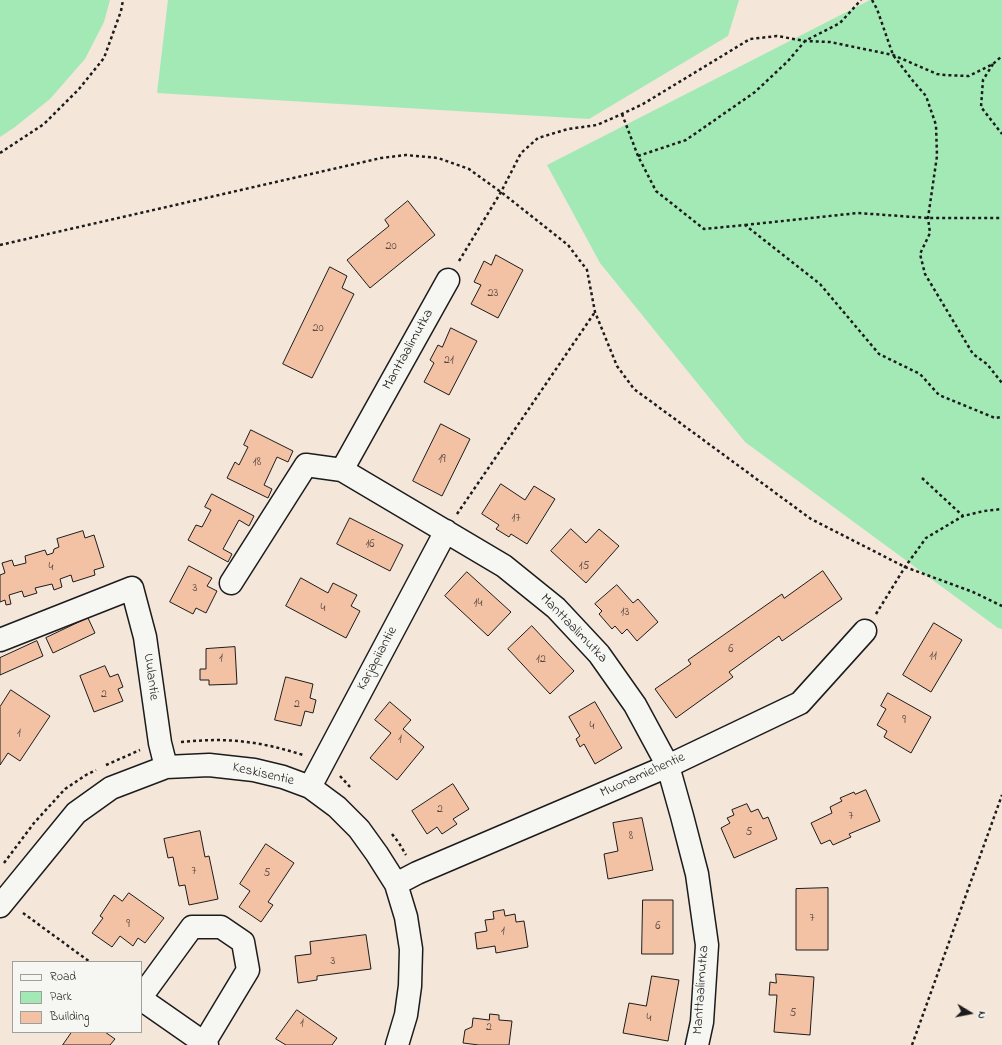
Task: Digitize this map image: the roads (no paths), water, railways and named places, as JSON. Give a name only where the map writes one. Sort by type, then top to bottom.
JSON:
[{"type":"street","name":"Manttaalimutka","points":[[448,280],[342,470],[504,566],[556,608],[599,654],[635,705],[668,766],[696,874],[707,945],[702,1022],[697,1045]]},
{"type":"street","points":[[231,583],[306,465],[342,470]]},
{"type":"street","name":"Karjapiiantie","points":[[310,787],[446,531]]},
{"type":"street","name":"Uulantie","points":[[0,640],[132,588],[145,638],[160,743],[166,767]]},
{"type":"street","name":"Muonamiehentie","points":[[396,884],[417,873],[668,766],[800,703],[865,631]]},
{"type":"street","name":"Keskisentie","points":[[2,901],[76,813],[111,788],[166,767],[209,765],[254,770],[283,777],[310,787],[337,807],[359,829],[396,884],[406,916],[411,949],[410,986],[406,1015],[397,1045]]},
{"type":"street","points":[[142,997],[192,927],[221,927],[243,942],[248,970],[206,1044],[142,999]]}]
